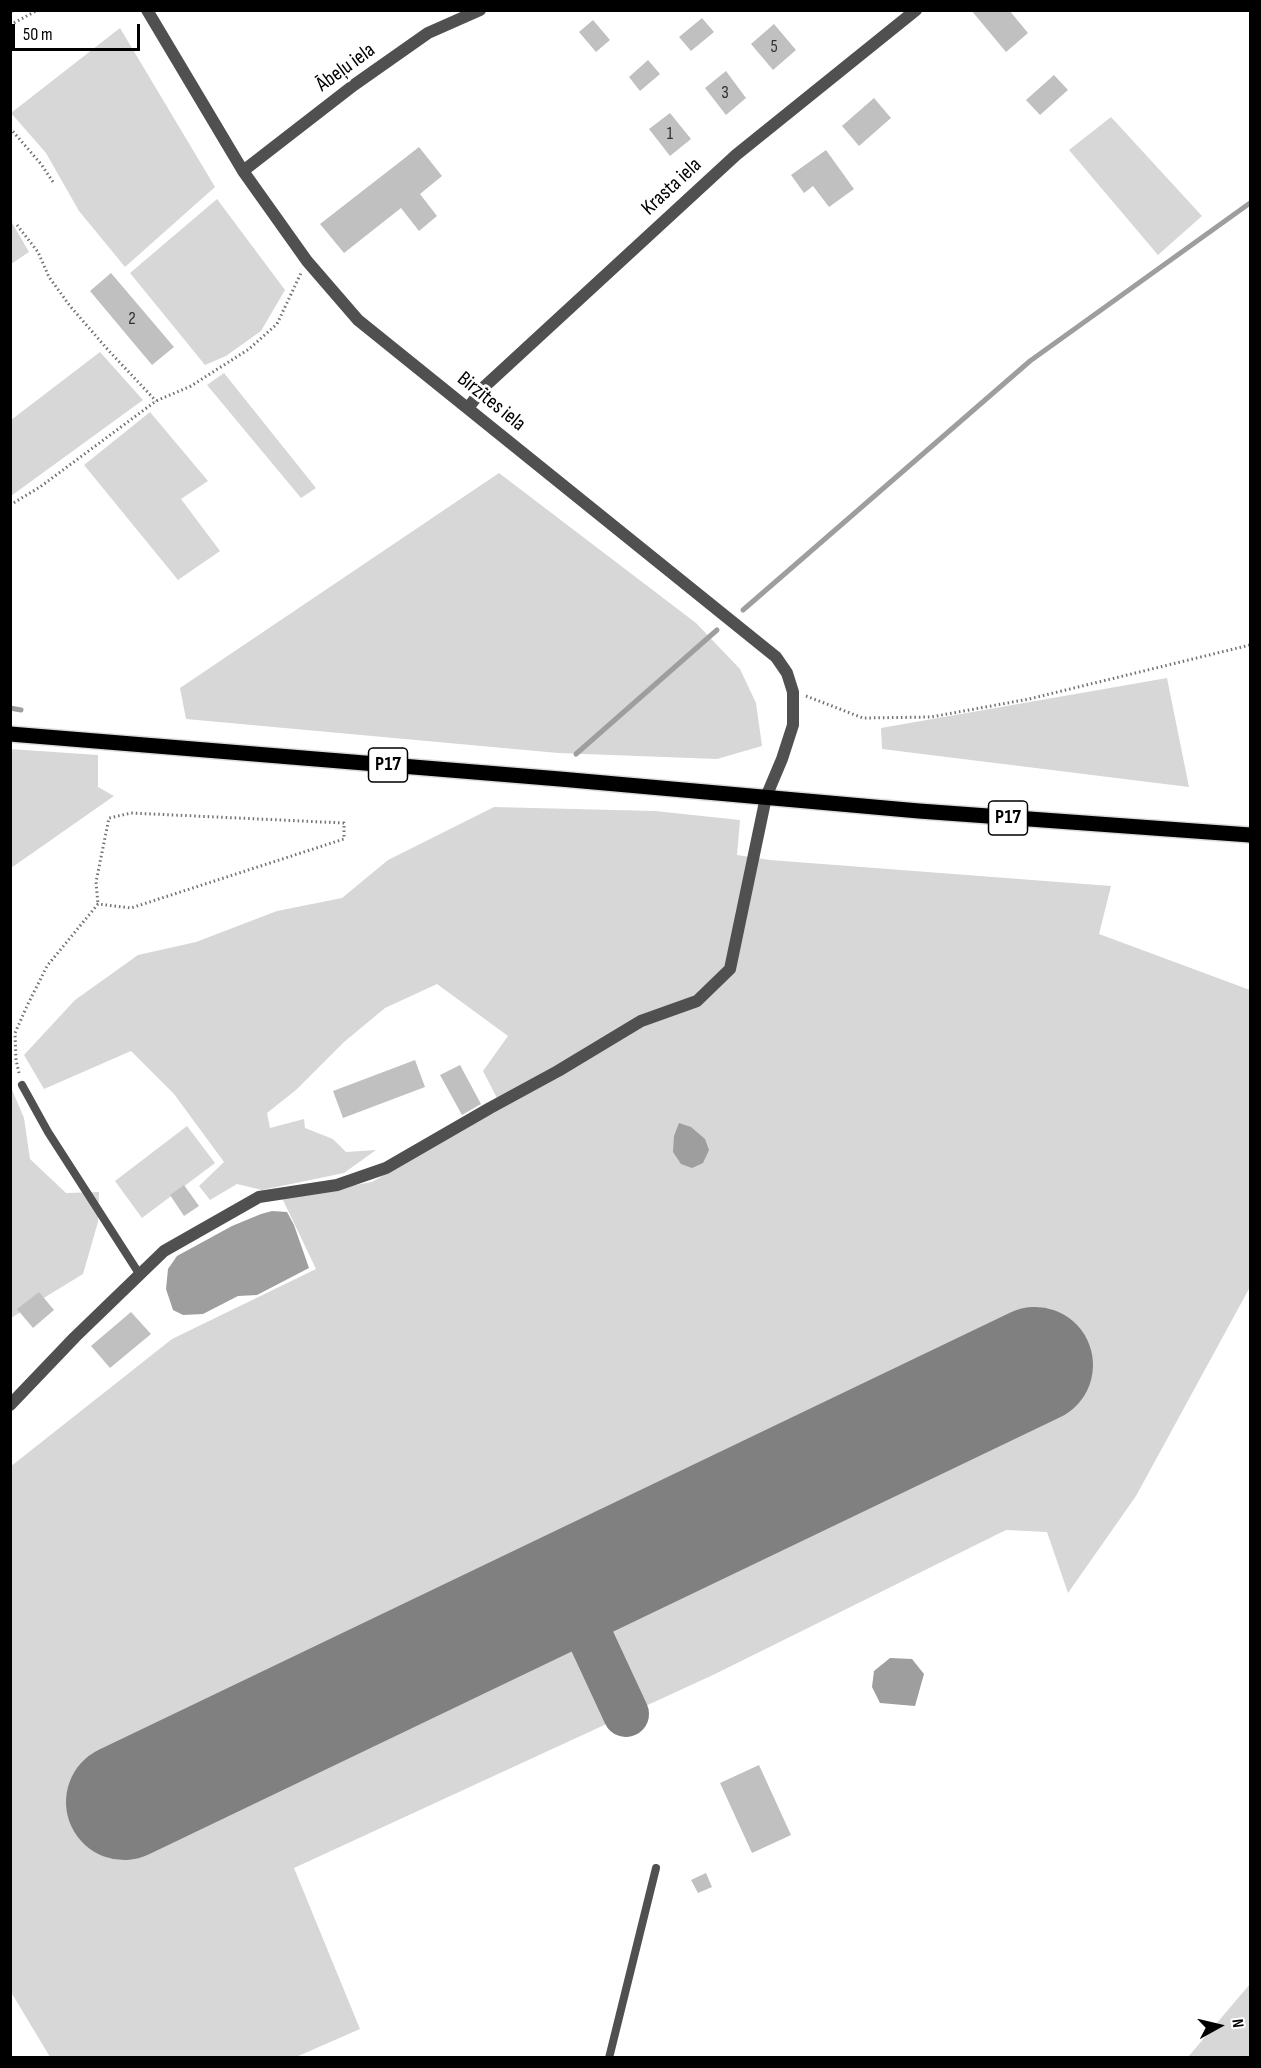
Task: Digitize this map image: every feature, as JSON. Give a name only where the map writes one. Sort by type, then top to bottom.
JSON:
[{"type":"main road","name":"P17","points":[[10,734],[931,812],[1251,835]]},
{"type":"street","name":"Birzītes iela","points":[[10,1405],[75,1337],[164,1251],[260,1197],[337,1185],[386,1168],[558,1071],[641,1021],[697,1001],[730,969],[766,797],[793,725],[793,692],[787,673],[776,657],[358,320],[307,261],[243,171],[147,10]]},
{"type":"street","name":"Ābeļu iela","points":[[243,171],[354,85],[428,33],[480,10]]},
{"type":"street","name":"Krasta iela","points":[[468,408],[484,387],[736,155],[916,10]]},
{"type":"lane","points":[[22,1085],[48,1132],[140,1275]]},
{"type":"lane","points":[[609,2058],[656,1868]]},
{"type":"path","points":[[10,25],[38,10]]},
{"type":"path","points":[[10,128],[41,164],[53,182]]},
{"type":"path","points":[[17,225],[38,252],[48,277],[70,306],[156,401]]},
{"type":"path","points":[[10,505],[40,488],[156,401],[190,386],[249,349],[277,324],[307,261]]},
{"type":"path","points":[[793,692],[863,718],[931,717],[1029,699],[1251,645]]},
{"type":"path","points":[[22,1085],[16,1060],[15,1033],[47,966],[75,929],[98,904],[96,882],[109,818],[131,813],[344,823],[344,839],[131,908],[98,904]]},
{"type":"shaded area","points":[[120,28],[215,187],[125,267],[79,211],[46,153],[11,113]]},
{"type":"shaded area","points":[[1111,117],[1202,216],[1158,255],[1069,150]]},
{"type":"shaded area","points":[[217,199],[285,290],[261,331],[226,356],[205,365],[130,273]]},
{"type":"shaded area","points":[[11,221],[29,252],[10,264]]},
{"type":"shaded area","points":[[100,352],[143,400],[11,496],[11,420]]},
{"type":"shaded area","points":[[224,373],[316,488],[301,498],[207,385]]},
{"type":"shaded area","points":[[150,412],[208,481],[181,499],[220,551],[178,580],[84,465]]},
{"type":"shaded area","points":[[499,473],[696,623],[740,669],[756,703],[762,746],[717,759],[558,753],[186,719],[180,688]]},
{"type":"shaded area","points":[[1167,678],[1189,787],[882,749],[881,728]]},
{"type":"shaded area","points":[[10,749],[98,755],[98,787],[114,796],[11,868]]},
{"type":"shaded area","points":[[494,807],[655,811],[740,820],[737,855],[770,860],[1111,886],[1099,934],[1250,990],[1250,1287],[1136,1496],[1068,1593],[1047,1532],[1006,1530],[715,1674],[294,1868],[360,2029],[296,2057],[50,2057],[11,1992],[10,1467],[172,1339],[316,1269],[282,1198],[372,1182],[494,1111],[497,1098],[483,1071],[508,1036],[437,984],[385,1008],[344,1042],[296,1090],[267,1113],[270,1128],[304,1119],[305,1128],[333,1139],[346,1152],[376,1150],[344,1173],[262,1190],[237,1184],[210,1200],[199,1186],[224,1162],[174,1094],[131,1051],[44,1089],[24,1055],[75,1000],[138,955],[196,942],[277,911],[342,898],[388,860]]},
{"type":"shaded area","points":[[10,1085],[24,1118],[30,1159],[66,1193],[99,1192],[98,1222],[83,1274],[11,1318]]},
{"type":"shaded area","points":[[679,1123],[691,1127],[705,1139],[709,1150],[703,1163],[692,1168],[681,1164],[673,1152],[674,1136]]},
{"type":"shaded area","points":[[187,1126],[215,1163],[142,1218],[115,1181]]},
{"type":"shaded area","points":[[272,1211],[287,1212],[309,1268],[257,1295],[238,1296],[203,1314],[183,1315],[173,1310],[166,1289],[168,1269],[177,1256],[232,1226]]},
{"type":"shaded area","points":[[890,1658],[912,1659],[924,1674],[915,1706],[880,1703],[872,1687],[874,1671]]},
{"type":"shaded area","points":[[1250,1984],[1250,2057],[1188,2057]]},
{"type":"building","points":[[971,10],[1009,10],[1028,33],[1006,52]]},
{"type":"building","points":[[702,18],[714,32],[691,51],[679,37]]},
{"type":"building","points":[[593,20],[610,40],[596,52],[579,32]]},
{"type":"building","points":[[774,24],[796,50],[773,70],[751,44]]},
{"type":"building","points":[[648,60],[660,74],[640,91],[629,77]]},
{"type":"building","points":[[726,71],[746,98],[726,115],[705,88]]},
{"type":"building","points":[[1054,75],[1068,90],[1040,115],[1026,100]]},
{"type":"building","points":[[874,98],[891,118],[859,146],[842,126]]},
{"type":"building","points":[[670,113],[691,139],[670,156],[649,129]]},
{"type":"building","points":[[419,147],[442,176],[420,194],[437,216],[419,231],[401,208],[344,253],[320,224]]},
{"type":"building","points":[[826,150],[854,189],[829,207],[813,186],[804,193],[791,175]]},
{"type":"building","points":[[111,273],[174,347],[152,365],[90,291]]},
{"type":"building","points":[[415,1060],[425,1087],[343,1118],[333,1091]]},
{"type":"building","points":[[460,1065],[481,1104],[462,1115],[440,1075]]},
{"type":"building","points":[[184,1185],[199,1206],[184,1216],[170,1195]]},
{"type":"building","points":[[39,1292],[54,1310],[33,1328],[17,1309]]},
{"type":"building","points":[[131,1312],[151,1334],[110,1368],[91,1346]]},
{"type":"building","points":[[759,1765],[791,1835],[752,1853],[720,1783]]},
{"type":"building","points":[[706,1873],[712,1887],[698,1893],[691,1880]]},
{"type":"waterway","points":[[743,610],[1030,361],[1250,203]]},
{"type":"waterway","points":[[576,754],[717,630]]},
{"type":"waterway","points":[[10,708],[21,710]]},
{"type":"taxiway","points":[[568,1589],[626,1714]]},
{"type":"runway","points":[[124,1802],[1035,1365]]}]
